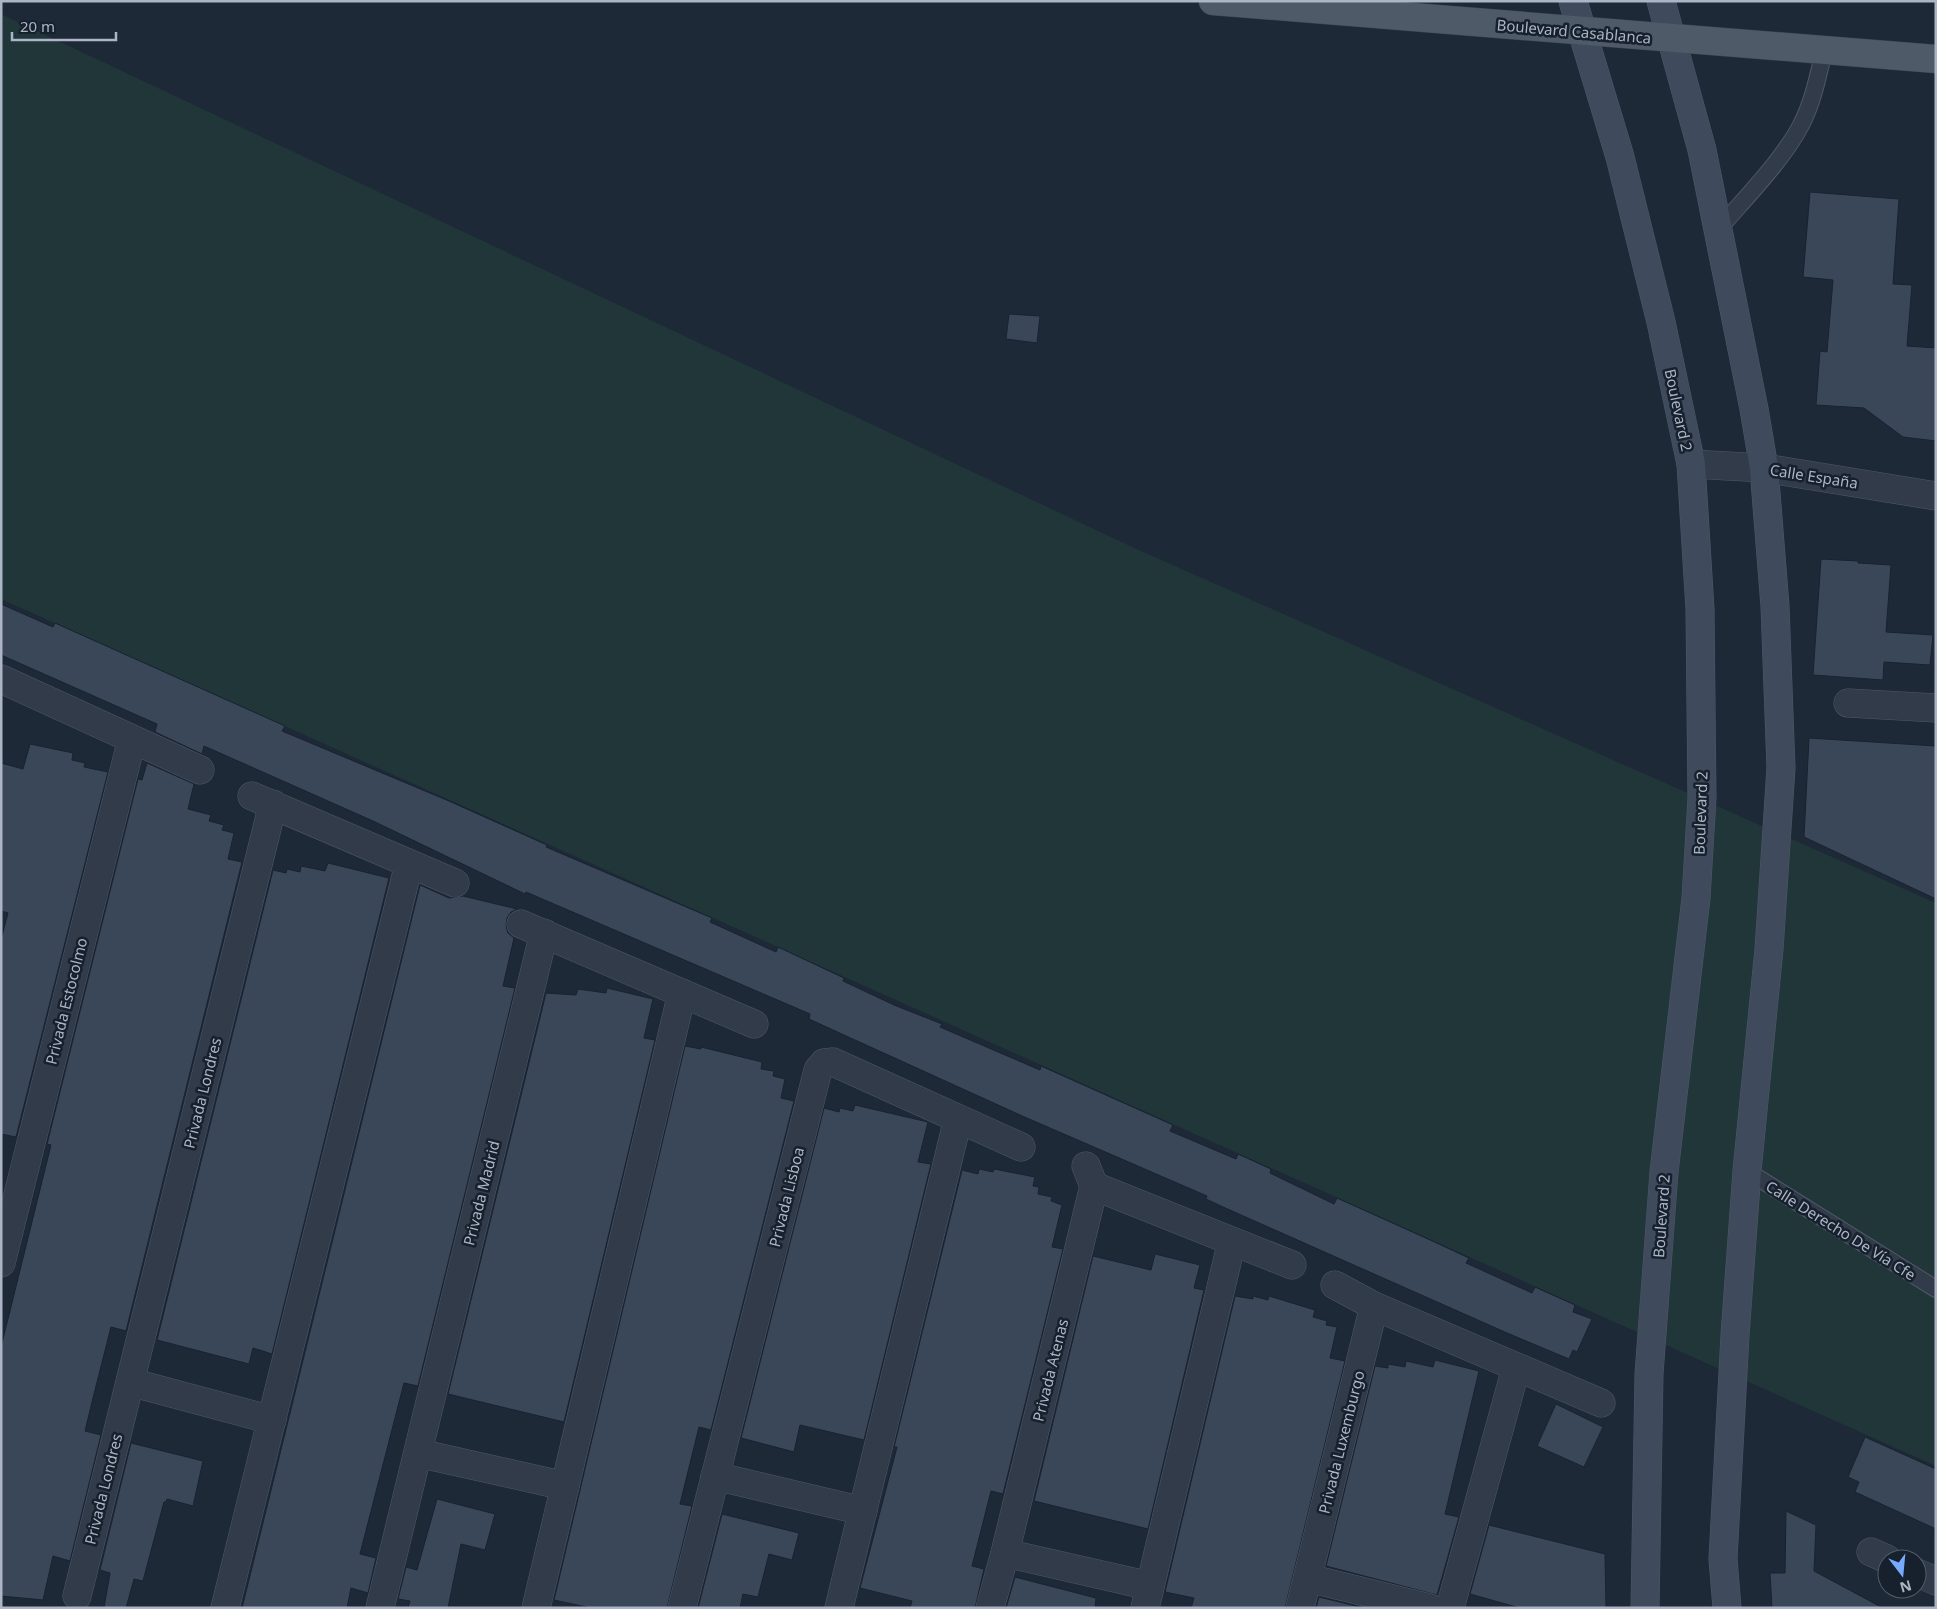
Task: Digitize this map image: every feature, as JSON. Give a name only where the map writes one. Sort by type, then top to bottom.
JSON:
[{"type":"main road","name":"Boulevard Casablanca","points":[[1213,1],[1582,30],[1672,40],[1936,59]]},
{"type":"main road","name":"Boulevard 2","points":[[1573,1],[1620,157],[1661,322],[1691,464],[1700,610],[1702,798],[1696,898],[1680,1021],[1664,1172],[1649,1374],[1646,1608]]},
{"type":"main road","points":[[1661,1],[1702,150],[1764,468],[1775,606],[1781,768],[1769,949],[1746,1171],[1728,1442],[1723,1559],[1727,1608]]},
{"type":"street","name":"Calle España","points":[[1691,464],[1764,468],[1936,496]]},
{"type":"street","points":[[1,679],[200,770]]},
{"type":"street","points":[[1848,703],[1936,708]]},
{"type":"street","name":"Privada Estocolmo","points":[[1,1263],[132,739]]},
{"type":"street","name":"Privada Londres","points":[[77,1596],[130,1382],[263,800],[454,883]]},
{"type":"street","points":[[225,1608],[409,864]]},
{"type":"street","name":"Privada Madrid","points":[[380,1608],[418,1453],[533,928],[754,1024]]},
{"type":"street","points":[[536,1608],[682,993]]},
{"type":"street","name":"Privada Lisboa","points":[[682,1608],[818,1070],[824,1063],[833,1062],[1021,1147]]},
{"type":"street","points":[[839,1608],[958,1119]]},
{"type":"street","name":"Privada Atenas","points":[[990,1608],[1005,1553],[1090,1176],[1232,1241],[1292,1265]]},
{"type":"street","points":[[1005,1553],[1148,1597],[1232,1241]]},
{"type":"street","points":[[1335,1285],[1374,1306],[1601,1403]]},
{"type":"street","name":"Privada Luxemburgo","points":[[1300,1608],[1374,1306]]},
{"type":"street","points":[[1450,1608],[1516,1368]]},
{"type":"street","points":[[130,1382],[272,1420]]},
{"type":"street","points":[[418,1453],[565,1486]]},
{"type":"street","points":[[715,1476],[863,1511]]},
{"type":"street","points":[[1308,1578],[1430,1608]]},
{"type":"lane","points":[[1718,230],[1779,157],[1801,126],[1812,100],[1824,51]]},
{"type":"lane","name":"Calle Derecho De Vía Cfe","points":[[1746,1171],[1936,1289]]},
{"type":"green space","points":[[1,14],[1132,547],[1936,903],[1936,1466],[1,599]]},
{"type":"building","points":[[1810,192],[1899,199],[1893,284],[1912,285],[1907,346],[1936,348],[1936,441],[1903,437],[1864,408],[1816,405],[1820,351],[1827,352],[1833,280],[1803,277]]},
{"type":"building","points":[[1009,314],[1040,316],[1037,343],[1006,339]]},
{"type":"building","points":[[1821,559],[1891,565],[1886,632],[1933,635],[1930,665],[1884,662],[1883,680],[1813,675]]},
{"type":"building","points":[[1,604],[53,627],[55,623],[285,726],[282,731],[449,801],[547,845],[546,847],[712,918],[710,922],[776,952],[778,947],[844,978],[843,981],[894,1005],[942,1024],[940,1027],[1040,1070],[1041,1066],[1173,1125],[1170,1131],[1236,1159],[1238,1154],[1271,1169],[1270,1173],[1334,1204],[1337,1198],[1469,1258],[1466,1263],[1532,1293],[1535,1287],[1575,1305],[1573,1312],[1592,1319],[1577,1352],[1573,1350],[1569,1359],[1507,1333],[1223,1207],[1206,1199],[1207,1196],[1020,1115],[809,1019],[810,1014],[526,892],[525,894],[373,821],[204,746],[202,754],[155,732],[157,724],[1,655]]},
{"type":"building","points":[[1809,738],[1936,746],[1936,899],[1804,837]]},
{"type":"building","points":[[30,744],[73,753],[72,760],[85,763],[84,767],[108,772],[16,1137],[1,1134],[1,940],[8,913],[1,911],[1,763],[23,769]]},
{"type":"building","points":[[147,763],[194,784],[188,809],[211,815],[209,821],[224,825],[222,830],[234,833],[228,859],[242,862],[126,1331],[111,1327],[93,1398],[85,1431],[101,1435],[70,1561],[53,1556],[43,1600],[1,1596],[1,1347],[51,1145],[47,1144],[138,779],[142,780]]},
{"type":"building","points":[[328,863],[389,878],[272,1354],[253,1348],[249,1364],[157,1340],[273,870],[286,873],[287,869],[300,872],[301,866],[325,871]]},
{"type":"building","points":[[420,885],[449,898],[463,896],[517,909],[511,912],[507,918],[506,926],[508,933],[514,938],[503,986],[515,988],[418,1386],[404,1383],[360,1554],[376,1558],[368,1593],[351,1588],[347,1608],[242,1608]]},
{"type":"building","points":[[607,988],[653,999],[644,1038],[655,1040],[564,1422],[448,1394],[546,993],[576,995],[578,989],[606,993]]},
{"type":"building","points":[[685,1046],[701,1049],[701,1047],[762,1062],[761,1069],[774,1071],[773,1076],[785,1079],[781,1098],[794,1101],[711,1430],[699,1427],[680,1504],[692,1506],[667,1608],[591,1608],[554,1600]]},
{"type":"building","points":[[855,1105],[928,1122],[918,1162],[931,1164],[864,1440],[800,1425],[794,1452],[741,1438],[824,1108],[839,1112],[840,1108],[853,1111]]},
{"type":"building","points":[[979,1169],[993,1172],[994,1169],[1035,1177],[1033,1186],[1039,1187],[1038,1194],[1052,1197],[1051,1201],[1062,1205],[1052,1247],[1063,1249],[1003,1494],[991,1491],[972,1566],[984,1569],[975,1608],[910,1608],[912,1601],[860,1588],[897,1447],[894,1447],[962,1170],[978,1174]]},
{"type":"building","points":[[1155,1254],[1200,1265],[1194,1288],[1204,1290],[1148,1529],[1034,1501],[1093,1256],[1151,1270]]},
{"type":"building","points":[[1235,1296],[1253,1299],[1253,1296],[1268,1300],[1269,1296],[1315,1310],[1313,1317],[1327,1321],[1326,1325],[1337,1327],[1330,1358],[1345,1361],[1285,1608],[1191,1608],[1194,1598],[1165,1592]]},
{"type":"building","points":[[1435,1360],[1479,1371],[1445,1514],[1459,1517],[1437,1595],[1326,1566],[1375,1366],[1388,1368],[1388,1364],[1405,1367],[1406,1361],[1433,1367]]},
{"type":"building","points":[[1556,1404],[1603,1427],[1584,1467],[1537,1446]]},
{"type":"building","points":[[1865,1437],[1936,1469],[1936,1529],[1855,1492],[1859,1482],[1848,1477]]},
{"type":"building","points":[[131,1443],[203,1461],[193,1506],[167,1499],[164,1502],[143,1581],[134,1579],[126,1608],[104,1608],[110,1573],[100,1570]]},
{"type":"building","points":[[437,1499],[495,1514],[485,1550],[461,1544],[448,1608],[408,1608],[410,1601],[398,1599],[406,1567],[417,1570]]},
{"type":"building","points":[[1786,1511],[1816,1525],[1814,1571],[1883,1608],[1772,1608],[1770,1573],[1785,1573]]},
{"type":"building","points":[[722,1514],[799,1533],[792,1560],[769,1554],[758,1597],[743,1594],[740,1608],[698,1608]]},
{"type":"building","points":[[1489,1525],[1605,1554],[1606,1608],[1520,1608],[1470,1594]]},
{"type":"building","points":[[1015,1577],[1096,1598],[1095,1608],[1006,1608]]},
{"type":"building","points":[[1319,1597],[1364,1608],[1316,1608]]}]
